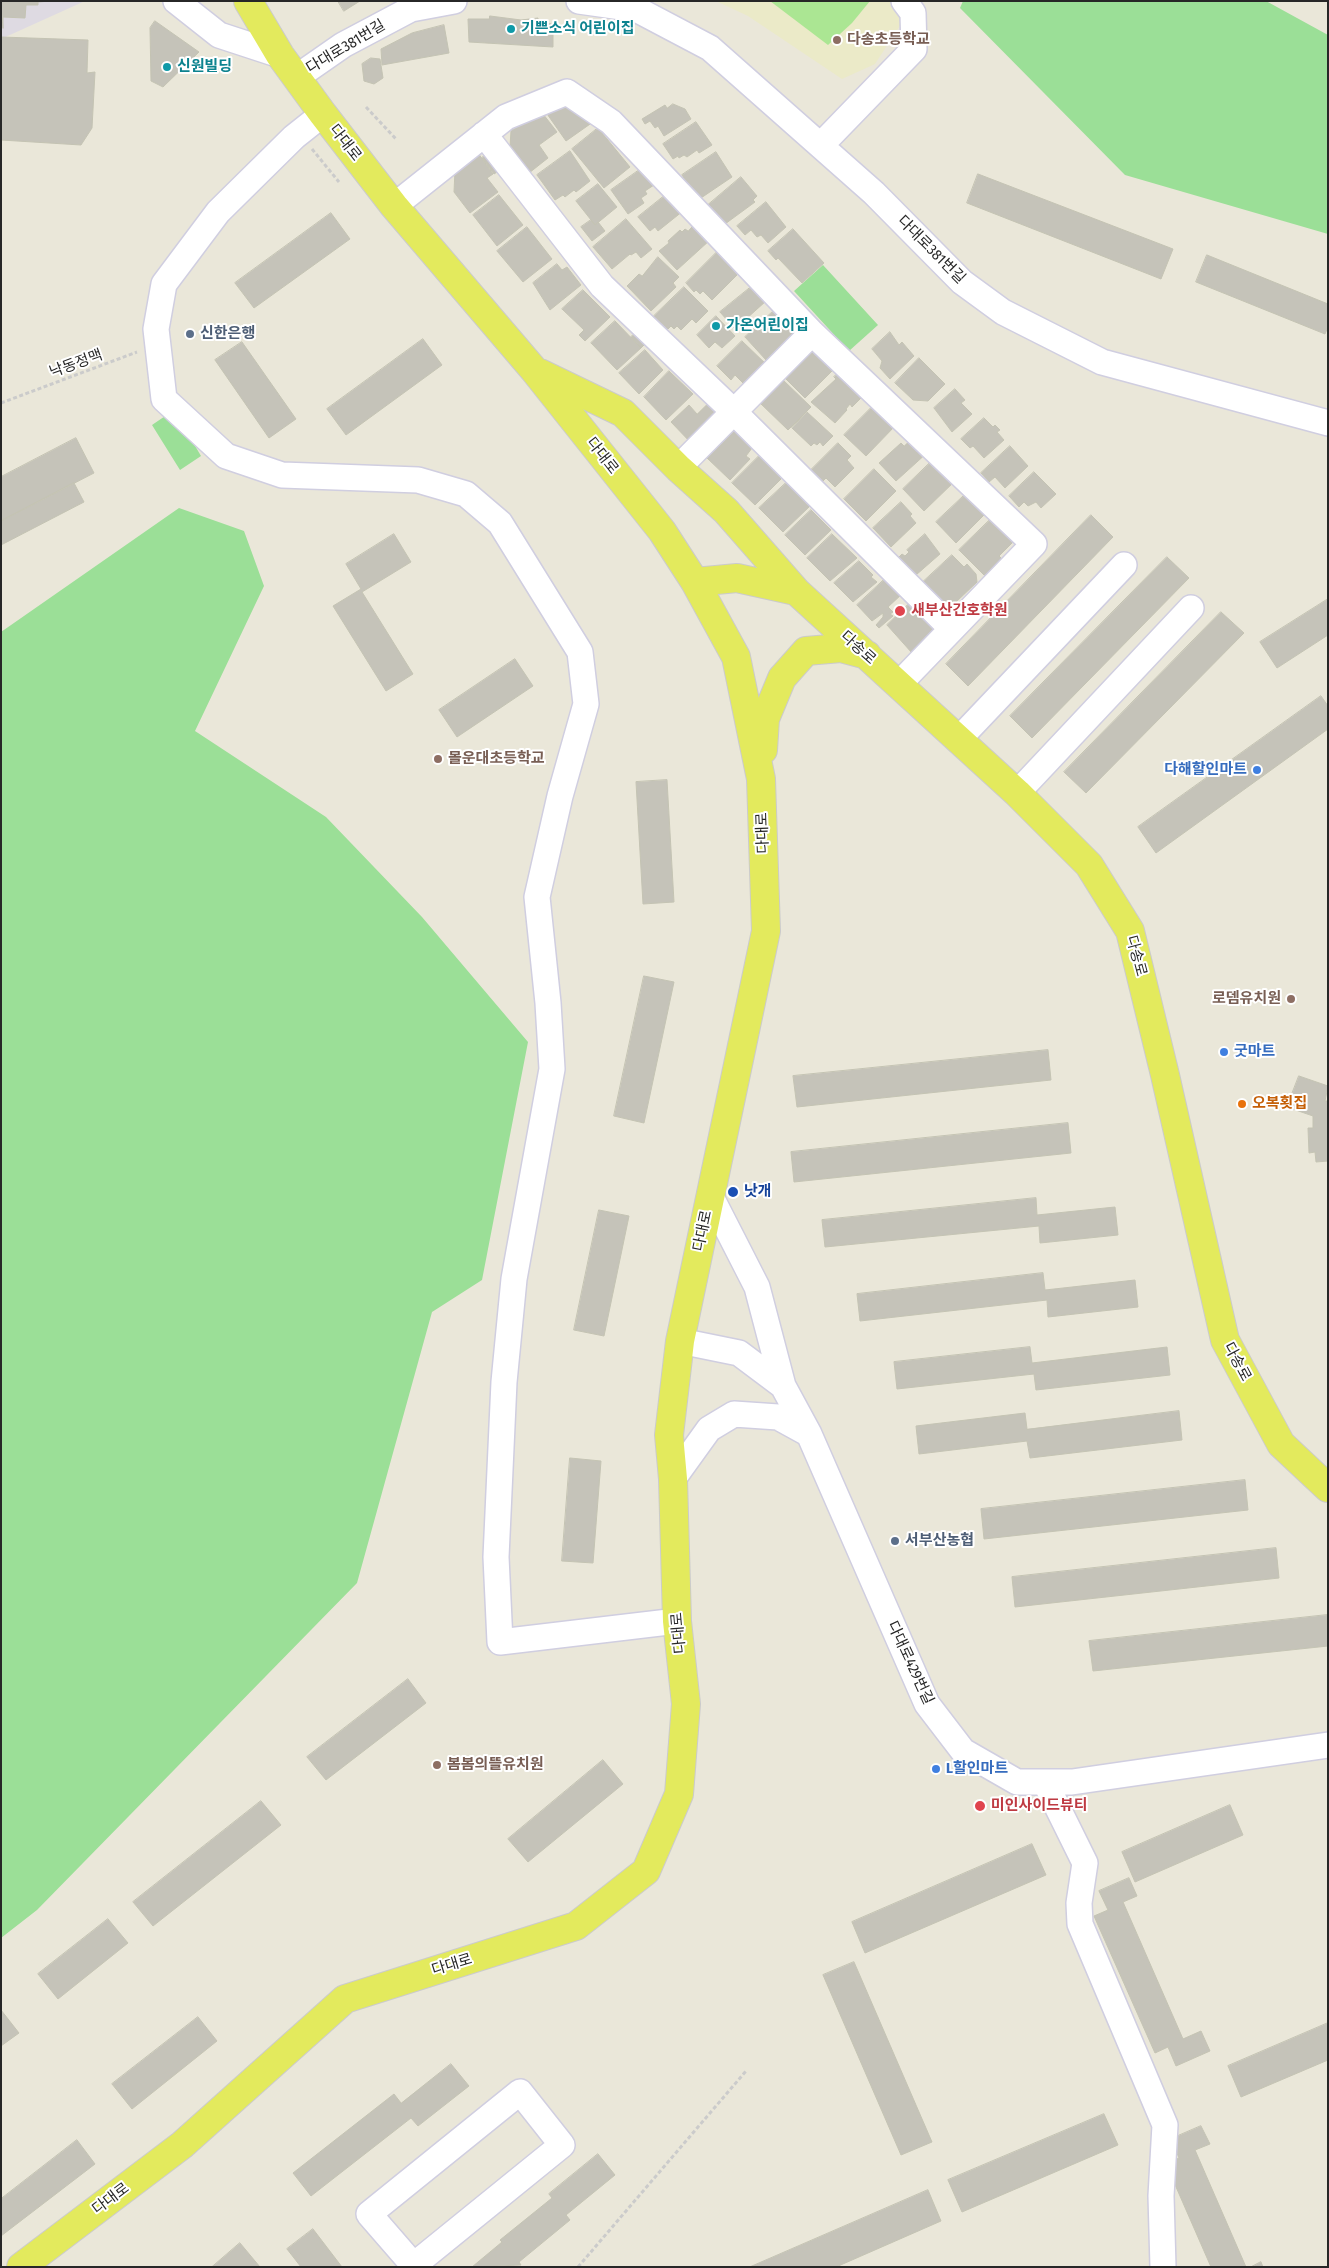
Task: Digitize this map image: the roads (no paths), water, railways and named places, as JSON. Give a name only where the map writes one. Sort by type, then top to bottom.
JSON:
[{"type":"main road","name":"다대로","points":[[21,2267],[182,2145],[345,1999],[576,1926],[646,1871],[679,1794],[686,1704],[677,1621],[673,1479],[669,1435],[680,1341],[766,931],[762,779],[736,657],[695,582],[662,531],[534,370],[394,206],[323,114],[280,55],[248,1]]},
{"type":"main road","points":[[534,370],[623,413],[678,468],[726,511],[796,592]]},
{"type":"main road","name":"다송로","points":[[695,582],[737,578],[796,592],[1018,793],[1089,865],[1130,931],[1165,1075],[1225,1340],[1280,1444],[1328,1488]]},
{"type":"main road","points":[[762,779],[765,719],[782,678],[806,651],[841,648],[867,655]]},
{"type":"street","points":[[176,1],[219,35],[280,55]]},
{"type":"street","name":"다대로381번길","points":[[297,77],[343,45],[411,10],[454,1]]},
{"type":"street","name":"다대로381번길","points":[[579,1],[636,10],[710,48],[874,193],[962,282],[1003,312],[1102,362],[1328,422]]},
{"type":"street","points":[[821,145],[914,49],[913,13],[904,1]]},
{"type":"street","points":[[394,206],[506,117],[566,92],[612,122],[812,333],[1034,544],[899,684]]},
{"type":"street","points":[[323,114],[294,137],[218,212],[164,284],[156,329],[164,399],[226,456],[282,475],[418,480],[466,494],[500,523],[580,652],[586,704],[560,796],[537,897],[548,1003],[552,1069],[514,1279],[504,1382],[496,1557],[500,1642],[677,1621]]},
{"type":"street","points":[[484,134],[602,286],[734,412],[952,630]]},
{"type":"street","points":[[678,468],[812,333]]},
{"type":"street","points":[[958,740],[1124,565]]},
{"type":"street","points":[[1018,793],[1191,608]]},
{"type":"street","points":[[710,1195],[757,1287],[783,1386]]},
{"type":"street","name":"다대로429번길","points":[[680,1341],[739,1353],[783,1386],[809,1434],[927,1704],[963,1751],[1017,1782],[1072,1782],[1328,1745]]},
{"type":"street","points":[[673,1479],[709,1429],[734,1414],[778,1417],[809,1434]]},
{"type":"street","points":[[1045,1782],[1085,1863],[1079,1903],[1080,1924],[1165,2126],[1161,2196],[1163,2267]]},
{"type":"street","points":[[520,2092],[562,2146],[414,2266],[369,2214],[520,2092]]},
{"type":"place","name":"기쁜소식 어린이집","points":[[511,29]]},
{"type":"place","name":"다송초등학교","points":[[837,40]]},
{"type":"place","name":"신원빌딩","points":[[167,67]]},
{"type":"place","name":"가온어린이집","points":[[716,326]]},
{"type":"place","name":"신한은행","points":[[190,334]]},
{"type":"place","name":"새부산간호학원","points":[[900,611]]},
{"type":"place","name":"몰운대초등학교","points":[[438,759]]},
{"type":"place","name":"다해할인마트","points":[[1257,770]]},
{"type":"place","name":"로뎀유치원","points":[[1291,999]]},
{"type":"place","name":"굿마트","points":[[1224,1052]]},
{"type":"place","name":"오복횟집","points":[[1242,1104]]},
{"type":"place","name":"낫개","points":[[733,1192]]},
{"type":"place","name":"서부산농협","points":[[895,1541]]},
{"type":"place","name":"봄봄의뜰유치원","points":[[437,1765]]},
{"type":"place","name":"L할인마트","points":[[936,1769]]},
{"type":"place","name":"미인사이드뷰티","points":[[980,1806]]}]
